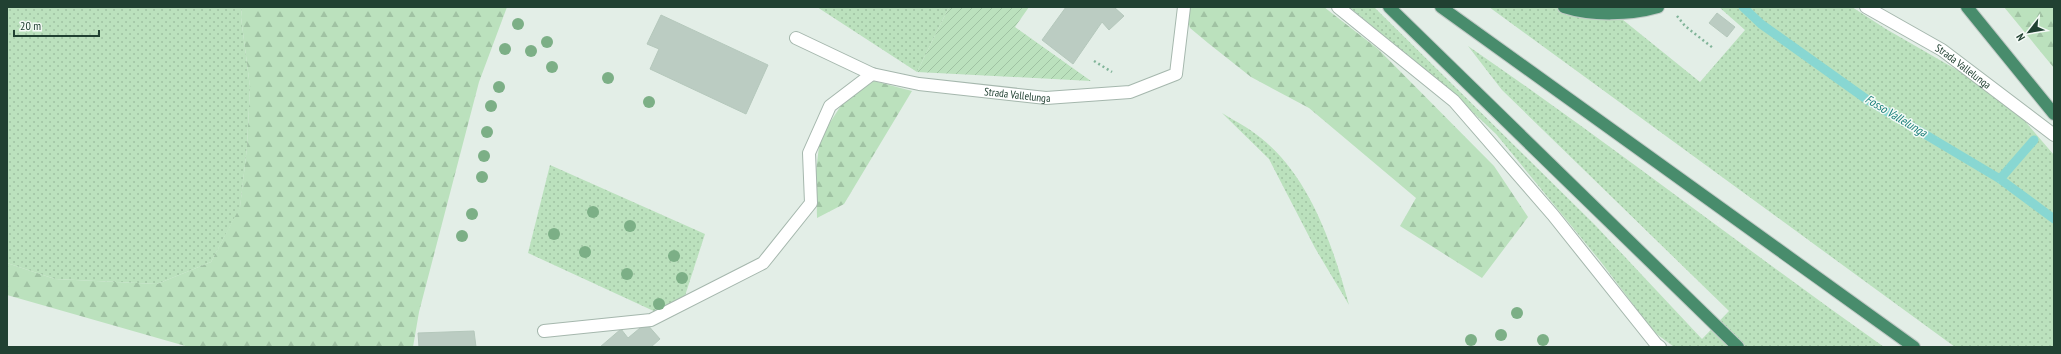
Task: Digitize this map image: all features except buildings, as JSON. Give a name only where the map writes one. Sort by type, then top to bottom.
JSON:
[{"type":"highway","points":[[1389,7],[1738,347]]},
{"type":"highway","points":[[1441,7],[1914,347]]},
{"type":"highway","points":[[1564,7],[1600,12],[1628,13],[1658,7]]},
{"type":"highway","points":[[1967,7],[2054,114]]},
{"type":"street","name":"Strada Vallelunga","points":[[796,38],[872,74],[919,84],[1046,98],[1130,92],[1176,74],[1184,7]]},
{"type":"street","points":[[1338,7],[1454,101],[1553,215],[1656,344],[1660,347]]},
{"type":"street","name":"Strada Vallelunga","points":[[1866,7],[1942,50],[2054,135]]},
{"type":"street","points":[[544,331],[651,320],[763,263],[811,203],[810,153],[830,106],[872,74]]},
{"type":"path","points":[[1673,12],[1685,26],[1713,48]]},
{"type":"green space","points":[[7,7],[242,7],[241,17],[250,87],[247,147],[240,208],[211,262],[157,284],[55,279],[7,263]]},
{"type":"green space","points":[[242,7],[507,7],[479,82],[419,312],[413,347],[189,347],[7,295],[7,263],[55,279],[157,284],[211,262],[240,207],[247,147],[250,87],[241,17]]},
{"type":"green space","points":[[817,7],[949,7],[917,72]]},
{"type":"green space","points":[[949,7],[1029,7],[1015,27],[1091,81],[917,72]]},
{"type":"green space","points":[[1184,7],[1324,7],[1378,49],[1494,166],[1528,217],[1482,278],[1400,226],[1416,198],[1309,108],[1251,77],[1208,43],[1190,28]]},
{"type":"green space","points":[[1349,7],[1374,7],[1595,225],[1702,339],[1729,311],[1502,90],[1468,46],[1573,120],[1884,347],[1674,347],[1654,332],[1601,262],[1496,134],[1446,87]]},
{"type":"green space","points":[[1489,7],[1607,7],[1700,82],[1745,30],[1719,7],[1852,7],[1886,29],[2004,97],[2054,155],[2054,347],[1955,347]]},
{"type":"green space","points":[[2004,7],[2054,7],[2054,68]]},
{"type":"green space","points":[[874,81],[912,91],[844,204],[817,218],[816,171],[820,138],[842,104]]},
{"type":"green space","points":[[1222,113],[1261,138],[1278,154],[1293,172],[1306,192],[1327,237],[1343,282],[1349,305],[1315,248],[1269,159]]},
{"type":"green space","points":[[550,165],[705,234],[683,302],[658,313],[528,253]]},
{"type":"waterway","name":"Fosso Vallelunga","points":[[1743,7],[1761,24],[1869,101],[2000,179],[2054,219]]},
{"type":"waterway","points":[[2000,179],[2034,140]]}]
